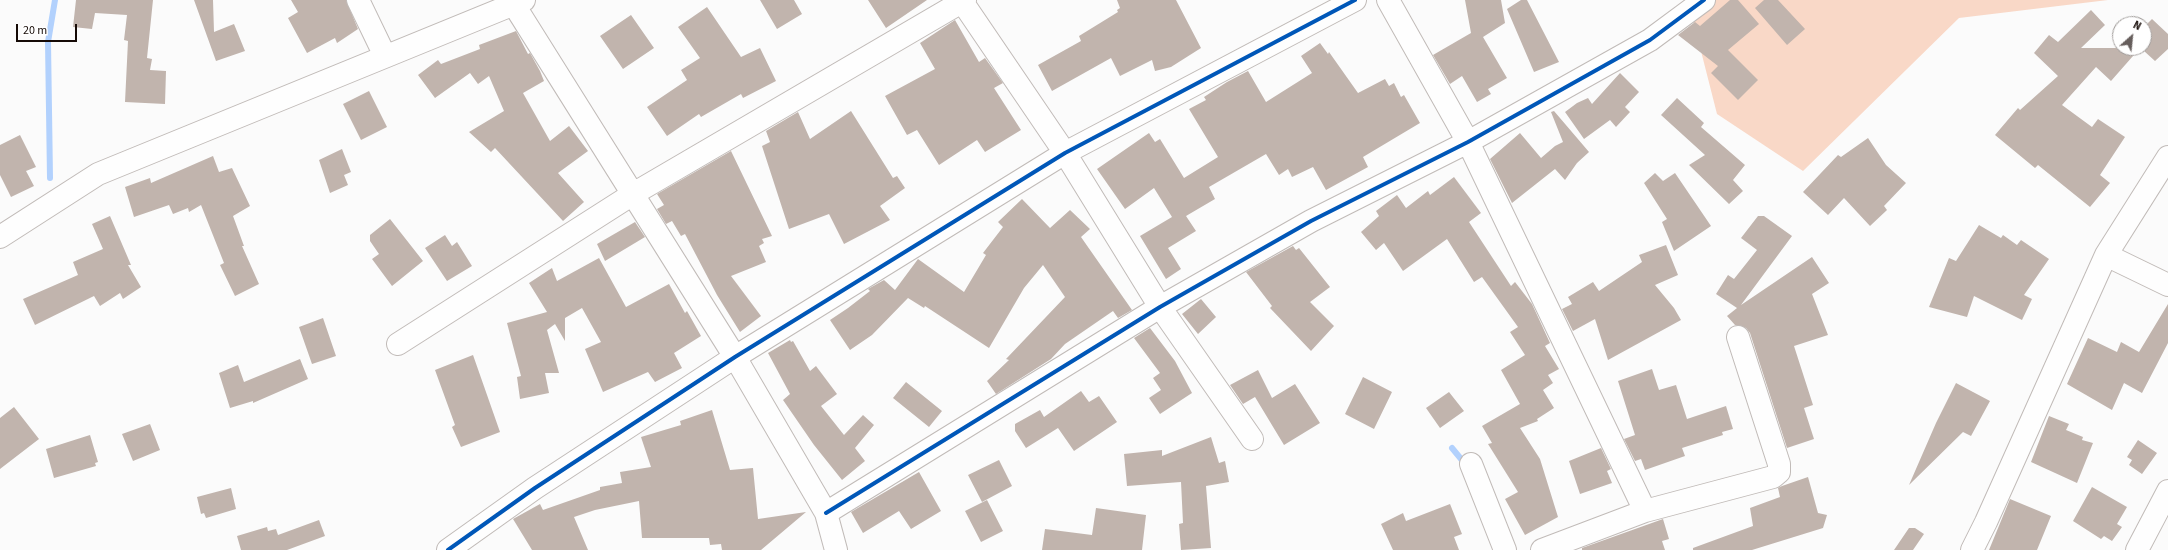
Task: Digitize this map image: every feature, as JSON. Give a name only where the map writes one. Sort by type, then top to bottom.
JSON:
[{"type":"street","points":[[358,0],[385,56]]},
{"type":"street","points":[[460,547],[535,488],[735,357],[1065,153],[1354,0]]},
{"type":"street","points":[[1388,0],[1468,142],[1645,511]]},
{"type":"street","points":[[826,513],[1160,307],[1311,221],[1468,142],[1650,40],[1704,0]]},
{"type":"street","points":[[0,237],[98,174],[516,1],[633,194],[735,357],[826,513],[836,550]]},
{"type":"street","points":[[398,344],[633,194],[963,1],[1065,153],[1160,307],[1252,439]]},
{"type":"street","points":[[1972,550],[1986,522],[2106,254],[2168,157]]},
{"type":"street","points":[[2106,254],[2168,285]]},
{"type":"street","points":[[1542,550],[1645,511],[1774,477],[1779,472],[1780,464],[1738,337]]},
{"type":"street","points":[[1471,464],[1505,550]]},
{"type":"street","points":[[2137,550],[2168,491]]},
{"type":"shaded area","points":[[1688,0],[2108,0],[1959,18],[1803,171],[1717,114]]},
{"type":"building","points":[[76,0],[153,0],[147,58],[152,59],[150,70],[166,71],[165,104],[125,102],[128,41],[124,40],[127,15],[95,13],[92,29],[73,27]]},
{"type":"building","points":[[194,0],[213,0],[214,32],[234,24],[245,51],[216,61]]},
{"type":"building","points":[[291,0],[346,0],[358,29],[337,43],[335,38],[307,53],[288,18],[298,12]]},
{"type":"building","points":[[760,0],[794,0],[802,14],[777,29]]},
{"type":"building","points":[[868,0],[927,0],[886,28]]},
{"type":"building","points":[[1117,0],[1176,0],[1201,48],[1171,67],[1155,71],[1152,60],[1120,76],[1111,58],[1052,91],[1038,65],[1081,41],[1079,36],[1118,12],[1117,10],[1120,8]]},
{"type":"building","points":[[1465,0],[1501,0],[1505,23],[1483,37],[1507,78],[1488,89],[1491,94],[1477,102],[1462,76],[1450,84],[1433,55],[1471,33]]},
{"type":"building","points":[[1521,0],[1527,0],[1559,62],[1534,72],[1507,9]]},
{"type":"building","points":[[1730,0],[1738,0],[1759,24],[1728,50],[1758,80],[1738,100],[1711,73],[1718,66],[1678,35],[1695,22],[1700,26]]},
{"type":"building","points":[[1764,0],[1778,0],[1805,29],[1787,45],[1755,8]]},
{"type":"building","points":[[707,7],[741,57],[760,48],[776,81],[743,98],[741,94],[701,117],[699,114],[667,136],[647,107],[687,80],[681,70],[700,58],[678,27]]},
{"type":"building","points":[[2091,10],[2105,25],[2081,48],[2112,48],[2112,56],[2133,56],[2111,81],[2096,67],[2062,105],[2092,127],[2098,119],[2125,137],[2100,175],[2110,183],[2090,207],[2038,165],[2035,168],[1995,135],[2018,108],[2020,110],[2058,76],[2034,53],[2049,35],[2058,42]]},
{"type":"building","points":[[631,15],[654,48],[623,69],[600,36]]},
{"type":"building","points":[[2152,19],[2168,34],[2168,49],[2155,61],[2150,56],[2152,56]]},
{"type":"building","points":[[955,20],[979,62],[985,58],[1003,83],[994,88],[1021,130],[985,152],[977,140],[939,165],[917,130],[907,135],[885,96],[935,69],[920,43]]},
{"type":"building","points":[[516,31],[528,54],[530,53],[544,81],[523,93],[550,141],[569,126],[588,151],[558,173],[584,202],[563,221],[495,148],[491,152],[469,132],[504,111],[489,76],[478,84],[470,73],[435,98],[418,75],[438,60],[441,64],[480,49],[479,45]]},
{"type":"building","points":[[1320,43],[1328,54],[1329,52],[1358,93],[1385,79],[1389,86],[1394,83],[1401,97],[1404,95],[1420,123],[1363,157],[1368,167],[1326,190],[1313,167],[1292,177],[1288,169],[1279,175],[1266,154],[1209,187],[1215,199],[1186,216],[1196,231],[1168,248],[1181,269],[1166,279],[1140,236],[1172,217],[1154,188],[1125,209],[1097,169],[1149,133],[1155,142],[1160,139],[1184,178],[1218,157],[1189,109],[1206,100],[1204,97],[1227,82],[1248,71],[1266,102],[1312,73],[1301,56]]},
{"type":"building","points":[[1620,73],[1639,92],[1625,107],[1630,112],[1616,127],[1610,120],[1584,139],[1565,112],[1577,103],[1588,98],[1592,104]]},
{"type":"building","points":[[369,91],[387,127],[361,140],[343,104]]},
{"type":"building","points":[[1677,98],[1704,123],[1701,127],[1745,165],[1733,180],[1743,191],[1729,204],[1689,165],[1705,155],[1661,115]]},
{"type":"building","points":[[851,111],[893,178],[897,176],[905,188],[880,206],[890,220],[844,244],[829,214],[789,229],[762,146],[770,142],[766,131],[798,112],[810,139]]},
{"type":"building","points":[[1554,111],[1589,152],[1577,163],[1565,180],[1555,169],[1512,203],[1490,159],[1520,133],[1541,158],[1555,146],[1563,142],[1551,112]]},
{"type":"building","points":[[20,135],[36,167],[26,171],[34,186],[11,197],[0,175],[0,145]]},
{"type":"building","points":[[1868,138],[1886,165],[1906,183],[1884,206],[1887,210],[1870,226],[1844,198],[1828,215],[1803,192],[1838,155],[1841,157]]},
{"type":"building","points":[[342,149],[351,172],[344,175],[348,185],[330,193],[319,160]]},
{"type":"building","points":[[731,151],[772,236],[762,239],[764,243],[759,246],[766,262],[731,276],[761,316],[740,332],[717,295],[685,234],[681,236],[672,221],[666,224],[657,209],[664,205],[657,194]]},
{"type":"building","points":[[213,156],[219,172],[232,168],[250,206],[233,216],[244,246],[242,246],[259,284],[235,296],[220,265],[224,263],[201,205],[189,212],[188,208],[173,214],[169,205],[134,217],[125,187],[150,178],[151,183]]},
{"type":"building","points":[[1655,173],[1663,181],[1675,173],[1711,226],[1674,251],[1662,222],[1667,219],[1644,183]]},
{"type":"building","points":[[1454,177],[1481,213],[1469,222],[1511,286],[1515,282],[1532,304],[1550,343],[1545,346],[1559,369],[1548,375],[1553,383],[1543,390],[1554,408],[1537,419],[1538,421],[1520,428],[1540,459],[1558,517],[1525,535],[1505,499],[1518,492],[1488,444],[1492,443],[1482,426],[1520,404],[1501,370],[1525,355],[1510,332],[1518,327],[1482,277],[1474,282],[1447,239],[1403,271],[1384,243],[1376,250],[1361,232],[1379,216],[1376,211],[1397,195],[1406,208],[1428,191],[1430,195]]},
{"type":"building","points":[[1022,199],[1050,228],[1070,210],[1090,229],[1081,237],[1132,310],[1118,318],[1113,311],[1065,344],[1051,359],[996,394],[987,381],[1009,360],[1006,359],[1065,297],[1043,265],[1024,288],[989,348],[925,306],[924,308],[908,298],[872,335],[850,350],[830,320],[870,291],[868,289],[884,280],[895,290],[918,259],[964,292],[986,255],[983,253],[1003,227],[998,222]]},
{"type":"building","points":[[110,216],[131,265],[128,265],[141,287],[123,299],[120,293],[100,306],[94,296],[35,325],[23,299],[78,275],[73,262],[103,249],[92,224]]},
{"type":"building","points":[[1758,216],[1764,216],[1792,236],[1741,305],[1812,257],[1829,283],[1812,294],[1828,335],[1794,346],[1813,405],[1804,408],[1814,439],[1787,448],[1750,333],[1746,328],[1735,325],[1727,316],[1737,308],[1716,294],[1728,275],[1734,279],[1757,250],[1741,238]]},
{"type":"building","points":[[390,219],[423,261],[392,286],[372,259],[379,254],[370,241],[370,235]]},
{"type":"building","points":[[635,222],[645,237],[605,261],[597,244]]},
{"type":"building","points":[[1979,225],[2001,238],[2003,235],[2017,245],[2021,240],[2049,259],[2024,295],[2032,299],[2022,320],[1974,296],[1967,317],[1929,307],[1949,258],[1956,261]]},
{"type":"building","points":[[445,235],[452,246],[457,242],[472,266],[447,281],[425,248]]},
{"type":"building","points":[[1666,245],[1678,275],[1655,285],[1674,308],[1681,320],[1608,360],[1595,319],[1573,331],[1562,309],[1572,304],[1568,297],[1593,282],[1599,291],[1642,262],[1639,255]]},
{"type":"building","points":[[1293,246],[1296,250],[1299,248],[1330,287],[1310,302],[1334,326],[1311,351],[1270,308],[1272,306],[1246,272]]},
{"type":"building","points":[[599,258],[626,307],[669,284],[685,313],[687,311],[701,336],[674,353],[682,368],[655,382],[648,372],[603,392],[585,349],[601,342],[582,308],[565,318],[565,341],[555,324],[547,330],[559,373],[545,373],[549,393],[520,399],[517,377],[521,376],[507,323],[547,312],[529,283],[552,268],[557,281]]},
{"type":"building","points":[[1201,299],[1216,317],[1198,334],[1182,314]]},
{"type":"building","points":[[2168,304],[2168,343],[2142,393],[2124,383],[2112,410],[2067,384],[2088,338],[2117,352],[2121,342],[2139,352]]},
{"type":"building","points":[[323,318],[336,356],[312,364],[299,327]]},
{"type":"building","points":[[1150,328],[1175,361],[1192,393],[1160,414],[1149,398],[1161,390],[1153,378],[1160,373],[1134,338]]},
{"type":"building","points":[[790,340],[791,342],[793,341],[810,371],[816,366],[837,394],[821,406],[844,435],[863,415],[874,425],[855,448],[865,461],[842,480],[814,445],[783,400],[790,394],[768,353]]},
{"type":"building","points":[[473,355],[500,432],[461,447],[452,427],[455,425],[435,370]]},
{"type":"building","points":[[300,359],[308,379],[253,403],[253,401],[230,408],[219,373],[238,365],[244,382]]},
{"type":"building","points":[[1652,369],[1659,390],[1676,385],[1687,419],[1726,406],[1733,429],[1722,432],[1723,435],[1682,448],[1685,456],[1645,470],[1641,459],[1635,461],[1624,439],[1635,435],[1618,381]]},
{"type":"building","points":[[1258,370],[1272,398],[1295,384],[1320,423],[1284,445],[1255,397],[1243,404],[1230,385]]},
{"type":"building","points":[[1363,377],[1392,392],[1374,429],[1345,414]]},
{"type":"building","points":[[906,382],[942,411],[929,427],[893,398]]},
{"type":"building","points":[[1956,383],[1990,401],[1971,436],[1963,432],[1909,485],[1936,423]]},
{"type":"building","points":[[1081,391],[1089,402],[1099,396],[1117,422],[1074,451],[1058,428],[1026,448],[1015,431],[1015,424],[1040,410],[1044,417]]},
{"type":"building","points":[[1449,392],[1464,411],[1440,428],[1426,408]]},
{"type":"building","points":[[14,407],[39,439],[0,469],[0,418]]},
{"type":"building","points":[[712,410],[730,470],[753,468],[758,519],[806,512],[761,550],[722,550],[721,544],[710,545],[709,538],[642,538],[639,501],[595,510],[574,517],[588,550],[532,550],[513,519],[540,504],[543,510],[600,490],[600,487],[622,483],[620,472],[651,467],[641,437],[681,425],[680,421]]},
{"type":"building","points":[[2049,416],[2069,424],[2066,430],[2083,437],[2082,440],[2093,443],[2077,483],[2031,462]]},
{"type":"building","points":[[150,424],[160,450],[133,461],[122,434]]},
{"type":"building","points":[[90,435],[98,462],[95,463],[96,466],[54,478],[46,449]]},
{"type":"building","points":[[1211,437],[1219,463],[1225,461],[1229,482],[1206,486],[1211,548],[1181,550],[1179,524],[1183,523],[1181,482],[1127,486],[1124,454],[1162,450],[1162,456]]},
{"type":"building","points":[[2138,440],[2157,453],[2142,474],[2129,465],[2132,460],[2127,457]]},
{"type":"building","points":[[1601,448],[1611,469],[1607,471],[1612,483],[1580,494],[1569,461]]},
{"type":"building","points":[[999,460],[1012,486],[982,502],[968,475]]},
{"type":"building","points":[[919,472],[941,511],[911,529],[899,511],[863,533],[851,512]]},
{"type":"building","points":[[1808,477],[1818,513],[1827,515],[1823,528],[1752,550],[1693,550],[1693,548],[1753,526],[1750,508],[1780,497],[1778,488]]},
{"type":"building","points":[[2092,487],[2127,507],[2117,524],[2122,527],[2112,541],[2104,536],[2101,539],[2073,521]]},
{"type":"building","points":[[231,488],[236,509],[206,518],[204,513],[201,514],[197,497]]},
{"type":"building","points":[[2010,499],[2051,516],[2037,550],[1989,550]]},
{"type":"building","points":[[987,500],[1003,531],[981,542],[965,511]]},
{"type":"building","points":[[1450,504],[1462,534],[1454,537],[1459,550],[1393,550],[1381,524],[1403,513],[1406,521]]},
{"type":"building","points":[[1096,508],[1146,515],[1142,550],[1042,550],[1045,529],[1092,535]]},
{"type":"building","points":[[1663,519],[1669,539],[1662,541],[1665,550],[1582,550],[1582,548]]},
{"type":"building","points":[[319,520],[325,536],[287,550],[241,550],[237,536],[267,527],[268,531],[276,529],[278,535]]},
{"type":"building","points":[[1909,528],[1915,528],[1924,534],[1913,550],[1894,550]]},
{"type":"waterway","points":[[50,178],[48,42],[55,0]]},
{"type":"waterway","points":[[1452,448],[1466,465]]},
{"type":"cycle path","points":[[448,550],[535,488],[735,357],[1065,153],[1355,0]]},
{"type":"cycle path","points":[[826,513],[1160,307],[1311,221],[1468,142],[1650,40],[1704,0]]}]
